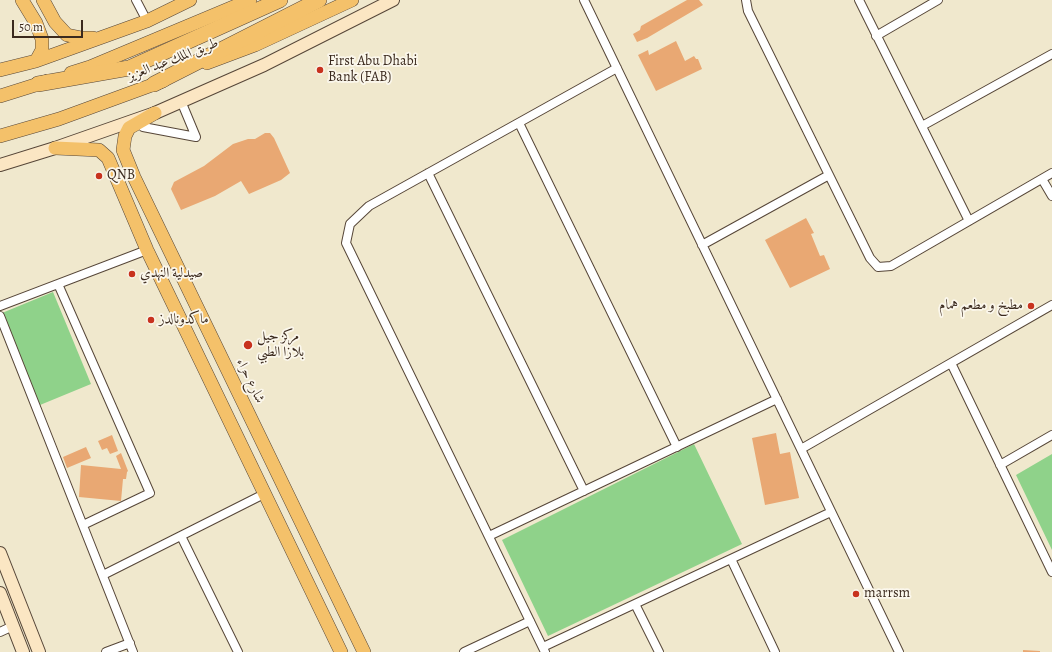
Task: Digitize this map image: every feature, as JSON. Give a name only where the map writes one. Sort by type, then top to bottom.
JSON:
[{"type":"highway","points":[[38,84],[129,68],[280,0]]},
{"type":"highway","points":[[154,84],[319,0]]},
{"type":"main road","points":[[22,0],[36,23],[42,39],[42,50],[36,61]]},
{"type":"main road","points":[[43,0],[55,22],[67,35],[82,38],[99,38]]},
{"type":"main road","points":[[0,70],[36,61],[147,21],[190,0]]},
{"type":"main road","name":"طريق الملك عبد العزيز","points":[[0,96],[90,67],[250,0]]},
{"type":"main road","name":"طريق الملك عبد العزيز","points":[[0,136],[59,119],[255,45],[352,0]]},
{"type":"main road","points":[[0,165],[55,148],[155,112],[264,65],[393,0]]},
{"type":"main road","name":"شارع حراء","points":[[155,112],[129,128],[125,136],[123,150],[134,177],[364,652]]},
{"type":"main road","points":[[55,148],[99,150],[108,158],[147,250],[341,652]]},
{"type":"main road","points":[[119,184],[134,177]]},
{"type":"main road","points":[[0,553],[39,652]]},
{"type":"main road","points":[[0,593],[23,652]]},
{"type":"main road","points":[[321,611],[339,601]]},
{"type":"street","points":[[136,0],[147,21]]},
{"type":"street","points":[[584,0],[899,652]]},
{"type":"street","points":[[746,0],[748,11],[870,258],[878,267],[891,266],[1052,173]]},
{"type":"street","points":[[859,0],[969,221]]},
{"type":"street","points":[[876,36],[938,0]]},
{"type":"street","points":[[922,126],[1052,54]]},
{"type":"street","points":[[617,68],[369,206],[350,224],[346,243],[544,649],[635,604],[831,512]]},
{"type":"street","points":[[143,127],[196,137],[181,101]]},
{"type":"street","points":[[519,123],[677,447]]},
{"type":"street","points":[[428,173],[584,491]]},
{"type":"street","points":[[702,244],[829,175]]},
{"type":"street","points":[[1042,179],[1052,196]]},
{"type":"street","points":[[0,306],[147,250]]},
{"type":"street","points":[[58,284],[150,493],[83,525]]},
{"type":"street","points":[[801,449],[1052,304]]},
{"type":"street","points":[[0,316],[133,652]]},
{"type":"street","points":[[951,363],[1052,572]]},
{"type":"street","points":[[489,536],[777,399]]},
{"type":"street","points":[[1000,464],[1052,435]]},
{"type":"street","points":[[103,576],[264,494]]},
{"type":"street","points":[[181,536],[238,652]]},
{"type":"street","points":[[731,559],[774,652]]},
{"type":"street","points":[[635,604],[659,652]]},
{"type":"street","points":[[464,652],[530,621]]},
{"type":"street","points":[[0,632],[13,626]]},
{"type":"street","points":[[106,652],[130,643]]},
{"type":"green space","points":[[53,292],[91,384],[40,405],[2,313]]},
{"type":"green space","points":[[694,444],[742,544],[548,636],[502,540]]},
{"type":"green space","points":[[1052,454],[1052,550],[1016,475]]},
{"type":"building","points":[[687,0],[699,0],[703,5],[647,38],[637,42],[633,34],[640,30],[641,26]]},
{"type":"building","points":[[676,41],[685,61],[694,56],[698,59],[702,69],[656,91],[638,55],[648,50],[649,55]]},
{"type":"building","points":[[265,133],[270,133],[274,138],[290,173],[281,180],[249,194],[241,181],[215,196],[181,210],[171,189],[174,182],[204,166],[233,144],[248,139],[255,139]]},
{"type":"building","points":[[806,218],[814,233],[811,234],[820,256],[824,255],[830,269],[790,288],[765,240]]},
{"type":"building","points":[[776,433],[780,454],[790,452],[799,498],[765,505],[752,438]]},
{"type":"building","points":[[112,435],[118,451],[110,454],[107,448],[102,450],[98,441]]},
{"type":"building","points":[[86,447],[91,458],[67,468],[63,457]]},
{"type":"building","points":[[121,453],[128,471],[126,479],[123,479],[121,501],[79,497],[81,465],[121,469],[116,456]]},
{"type":"building","points":[[1023,650],[1040,651],[1040,652],[1023,652]]},
{"type":"place","name":"First Abu Dhabi Bank (FAB)","points":[[320,70]]},
{"type":"place","name":"QNB","points":[[99,176]]},
{"type":"place","name":"صيدلية النهدي","points":[[132,274]]},
{"type":"place","name":"مطبخ و مطعم همام","points":[[1031,306]]},
{"type":"place","name":"ماكدونالدز","points":[[151,320]]},
{"type":"place","name":"مركز جيل بلازا الطبي","points":[[248,345]]},
{"type":"place","name":"marrsm","points":[[856,594]]}]
